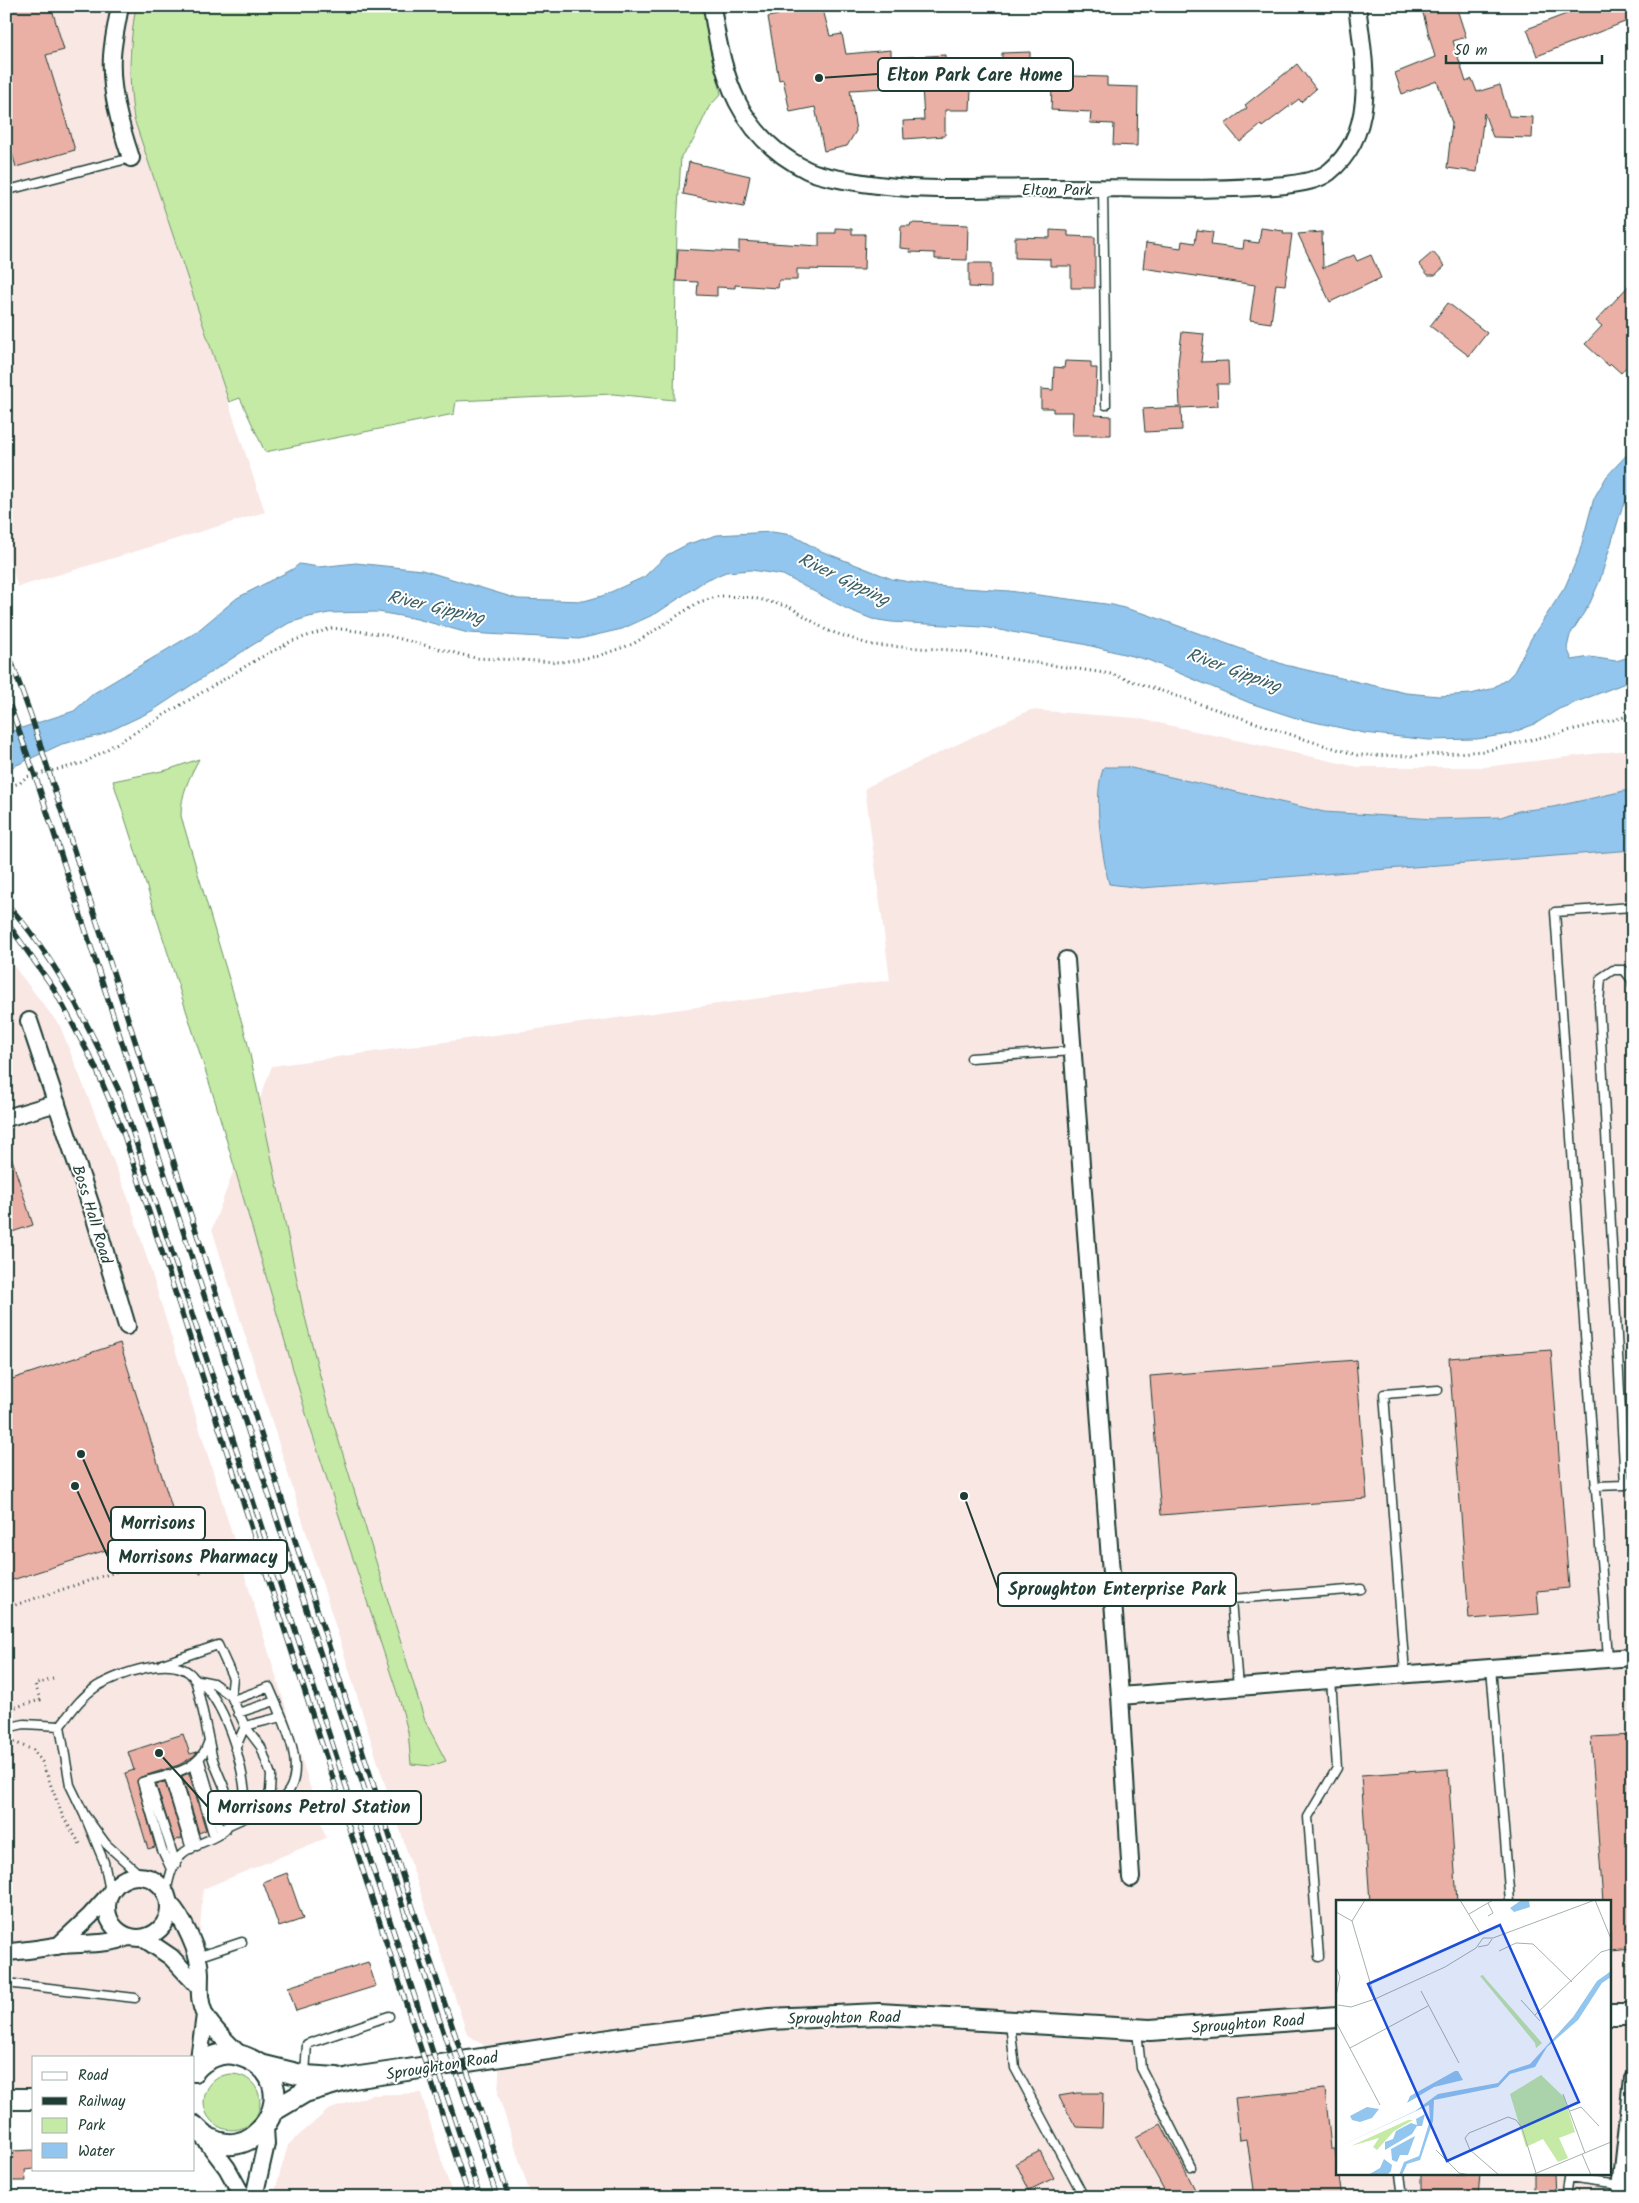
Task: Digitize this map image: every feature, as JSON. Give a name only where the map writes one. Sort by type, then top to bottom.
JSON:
[{"type":"street","points":[[120,6],[112,56],[113,85],[116,110],[131,158]]},
{"type":"street","name":"Elton Park","points":[[712,6],[719,53],[734,97],[764,141],[809,171],[879,185],[967,190],[1286,185],[1310,181],[1327,174],[1338,163],[1350,146],[1360,123],[1366,77],[1357,6]]},
{"type":"street","points":[[1066,960],[1120,1696],[1131,1878]]},
{"type":"street","name":"Boss Hall Road","points":[[29,1021],[94,1215],[127,1326]]},
{"type":"street","points":[[6,1118],[57,1103]]},
{"type":"street","points":[[1120,1696],[1633,1657]]},
{"type":"street","points":[[58,1946],[90,1916],[120,1880],[140,1875],[156,1881],[182,1921],[200,1974],[198,1986],[205,2015],[196,2068]]},
{"type":"street","points":[[109,1894],[106,1906],[110,1920],[119,1932],[135,1937],[171,1957],[198,1986]]},
{"type":"street","points":[[6,1952],[35,1951],[58,1946],[118,1941],[157,1932],[169,1914],[168,1898]]},
{"type":"street","name":"Sproughton Road","points":[[198,2131],[221,2144],[237,2144],[253,2138],[269,2119],[305,2092],[353,2078],[628,2037],[769,2019],[880,2014],[1150,2030],[1336,2017]]},
{"type":"street","points":[[1612,2014],[1633,2014]]},
{"type":"street","points":[[205,2015],[241,2056]]},
{"type":"street","name":"Sproughton Road","points":[[196,2068],[219,2054],[241,2056],[260,2065],[305,2076],[353,2078]]},
{"type":"street","points":[[254,2197],[266,2144],[269,2119],[276,2095],[270,2078],[260,2065]]},
{"type":"street","points":[[1620,2191],[1633,2078]]},
{"type":"street","points":[[6,2098],[32,2099]]},
{"type":"street","points":[[198,2131],[229,2172],[243,2197]]},
{"type":"lane","points":[[12,189],[131,158]]},
{"type":"lane","points":[[1103,188],[1106,405]]},
{"type":"lane","points":[[1608,1658],[1555,912],[1633,907]]},
{"type":"lane","points":[[1625,1485],[1599,1004],[1601,978],[1613,970],[1624,970],[1632,980],[1633,985]]},
{"type":"lane","points":[[971,1058],[1073,1051]]},
{"type":"lane","points":[[1405,1674],[1384,1394],[1438,1390]]},
{"type":"lane","points":[[1595,1486],[1625,1485],[1633,1480]]},
{"type":"lane","points":[[1238,1687],[1231,1599],[1361,1589]]},
{"type":"lane","points":[[109,1894],[104,1862],[70,1785],[60,1726],[82,1698],[96,1687],[114,1678],[218,1645],[233,1678],[232,1698],[238,1713],[244,1726],[261,1747],[271,1775],[270,1792],[264,1808]]},
{"type":"lane","points":[[161,1664],[182,1668],[204,1685],[217,1704],[244,1774],[247,1806],[245,1817]]},
{"type":"lane","points":[[1491,1667],[1510,1900]]},
{"type":"lane","points":[[194,1679],[213,1683],[232,1698]]},
{"type":"lane","points":[[194,1679],[209,1742],[230,1806],[231,1818],[221,1832]]},
{"type":"lane","points":[[1319,1957],[1308,1817],[1337,1768],[1331,1680]]},
{"type":"lane","points":[[173,1867],[182,1854],[245,1817],[278,1803],[291,1790],[295,1779],[295,1762],[281,1717],[269,1687],[232,1698]]},
{"type":"lane","points":[[238,1713],[275,1701]]},
{"type":"lane","points":[[244,1726],[281,1717]]},
{"type":"lane","points":[[6,1728],[24,1724],[60,1726]]},
{"type":"lane","points":[[235,1748],[244,1726]]},
{"type":"lane","points":[[168,1898],[173,1867],[149,1780],[196,1763],[205,1753],[209,1742]]},
{"type":"lane","points":[[196,1763],[221,1832]]},
{"type":"lane","points":[[172,1773],[194,1847]]},
{"type":"lane","points":[[84,1814],[106,1844],[140,1875]]},
{"type":"lane","points":[[196,1958],[242,1942]]},
{"type":"lane","points":[[6,1983],[135,1998]]},
{"type":"lane","points":[[305,2076],[307,2044],[389,2016]]},
{"type":"lane","points":[[1010,2021],[1015,2068],[1084,2197]]},
{"type":"lane","points":[[1137,2029],[1141,2068],[1191,2167]]},
{"type":"lane","points":[[1400,2176],[1403,2197]]},
{"type":"lane","points":[[1565,2197],[1569,2176],[1620,2191]]},
{"type":"path","points":[[8,787],[20,783],[26,777],[84,763],[256,660],[292,642],[332,628],[381,634],[475,658],[561,662],[598,656],[633,644],[699,602],[720,596],[750,597],[790,606],[826,630],[871,645],[951,650],[1111,674],[1357,755],[1410,756],[1484,751],[1633,715]]},
{"type":"path","points":[[6,1608],[194,1546],[201,1576]]},
{"type":"path","points":[[6,1710],[40,1700],[35,1684],[57,1678]]},
{"type":"path","points":[[11,1741],[33,1750],[42,1762],[63,1817],[81,1846]]},
{"type":"shaded area","points":[[6,6],[136,6],[129,54],[134,119],[265,512],[18,587],[6,550]]},
{"type":"shaded area","points":[[1030,710],[1136,718],[1358,767],[1484,767],[1633,749],[1633,2197],[531,2197],[498,2094],[500,2056],[467,2034],[378,1763],[212,1229],[272,1066],[890,980],[865,788]]},
{"type":"shaded area","points":[[6,956],[60,1026],[130,1203],[326,1838],[203,1889],[199,1943],[219,2054],[195,2057],[32,2056],[32,2099],[6,2099]]},
{"type":"shaded area","points":[[421,2093],[453,2197],[275,2197],[288,2145],[328,2110],[371,2095]]},
{"type":"green space","points":[[136,6],[712,6],[710,40],[721,94],[709,107],[693,141],[681,156],[677,226],[674,400],[613,394],[456,401],[454,414],[265,452],[240,398],[229,402],[134,119],[130,62]]},
{"type":"green space","points":[[199,759],[184,793],[181,816],[247,1040],[303,1309],[326,1399],[425,1721],[446,1761],[431,1766],[411,1764],[408,1732],[401,1705],[309,1424],[216,1104],[113,781],[167,770]]},
{"type":"green space","points":[[232,2074],[243,2076],[252,2082],[258,2091],[260,2102],[258,2113],[252,2122],[243,2128],[232,2130],[221,2128],[212,2122],[206,2113],[204,2102],[206,2091],[212,2082],[221,2076]]},
{"type":"water","name":"River Gipping","points":[[1633,448],[1633,490],[1622,508],[1600,580],[1590,603],[1570,635],[1567,648],[1572,660],[1590,657],[1616,661],[1633,656],[1633,680],[1559,709],[1535,724],[1509,734],[1477,739],[1429,740],[1364,733],[1296,718],[1250,703],[1148,660],[1083,644],[982,627],[891,622],[872,619],[847,609],[783,575],[751,570],[726,572],[706,580],[657,613],[622,629],[579,639],[468,633],[417,619],[378,612],[329,613],[309,617],[289,623],[152,711],[101,735],[62,744],[6,770],[6,733],[74,711],[94,693],[195,633],[237,598],[299,564],[319,567],[356,563],[422,570],[518,599],[584,601],[602,596],[644,577],[667,555],[688,544],[717,535],[772,532],[792,535],[821,551],[892,579],[934,586],[1009,591],[1113,605],[1146,614],[1285,665],[1406,693],[1439,696],[1471,694],[1491,689],[1514,672],[1532,637],[1565,587],[1579,554],[1594,498],[1607,476]]},
{"type":"water","points":[[1104,767],[1127,767],[1324,812],[1434,819],[1501,817],[1518,811],[1553,807],[1633,789],[1633,850],[1142,888],[1109,884],[1101,841],[1098,808],[1100,778]]},
{"type":"building","points":[[6,6],[51,6],[64,50],[46,55],[75,150],[16,167],[6,133]]},
{"type":"building","points":[[777,6],[822,6],[830,36],[842,34],[846,54],[891,50],[891,58],[945,55],[945,64],[1002,64],[1002,53],[1030,52],[1030,67],[1072,69],[1072,76],[1107,77],[1107,86],[1138,87],[1137,146],[1113,145],[1114,124],[1090,123],[1091,112],[1051,110],[1052,89],[971,89],[970,110],[945,110],[945,136],[904,139],[903,121],[924,120],[922,86],[850,90],[856,131],[847,146],[824,151],[815,107],[790,112],[783,79],[779,80],[768,17],[778,15]]},
{"type":"building","points":[[1421,6],[1456,6],[1466,37],[1453,41],[1466,82],[1472,79],[1477,92],[1500,85],[1509,116],[1533,117],[1532,138],[1493,137],[1484,113],[1477,172],[1447,168],[1452,123],[1437,81],[1402,94],[1395,73],[1435,57]]},
{"type":"building","points":[[1587,6],[1625,6],[1630,20],[1537,56],[1527,29]]},
{"type":"building","points":[[1297,64],[1316,89],[1301,102],[1299,99],[1240,142],[1225,124],[1247,108],[1245,105]]},
{"type":"building","points":[[689,162],[750,176],[744,206],[683,194]]},
{"type":"building","points":[[911,223],[968,225],[967,260],[935,259],[935,253],[910,252],[910,249],[900,248],[901,226],[910,226]]},
{"type":"building","points":[[836,228],[852,229],[852,234],[865,234],[864,270],[797,269],[797,280],[779,280],[778,288],[735,285],[735,288],[717,287],[717,296],[697,295],[698,282],[676,281],[678,249],[739,252],[739,241],[819,246],[819,233],[836,233]]},
{"type":"building","points":[[1261,228],[1284,231],[1283,234],[1292,234],[1285,285],[1276,284],[1271,323],[1250,320],[1255,285],[1143,268],[1146,243],[1181,248],[1182,241],[1195,243],[1197,230],[1213,232],[1211,245],[1243,249],[1244,241],[1259,243]]},
{"type":"building","points":[[1050,230],[1068,231],[1068,236],[1095,237],[1095,288],[1071,288],[1071,266],[1050,266],[1050,259],[1015,258],[1015,237],[1050,238]]},
{"type":"building","points":[[1322,232],[1323,268],[1354,255],[1357,261],[1371,255],[1381,278],[1330,302],[1298,234]]},
{"type":"building","points":[[1433,252],[1445,266],[1435,275],[1428,275],[1419,264]]},
{"type":"building","points":[[969,263],[991,263],[991,288],[969,287]]},
{"type":"building","points":[[1633,281],[1633,359],[1621,373],[1611,364],[1609,366],[1585,344],[1602,326],[1596,321]]},
{"type":"building","points":[[1448,303],[1487,333],[1469,356],[1430,326]]},
{"type":"building","points":[[1182,332],[1204,334],[1201,362],[1228,361],[1229,384],[1217,384],[1218,406],[1181,408],[1182,430],[1145,432],[1143,409],[1180,407],[1178,363]]},
{"type":"building","points":[[1065,361],[1091,362],[1091,368],[1097,368],[1095,415],[1111,416],[1111,435],[1072,435],[1073,412],[1053,412],[1053,408],[1041,408],[1041,389],[1053,390],[1054,367],[1064,368]]},
{"type":"building","points":[[10,1153],[33,1225],[6,1234],[6,1154]]},
{"type":"building","points":[[120,1343],[178,1527],[6,1582],[6,1381]]},
{"type":"building","points":[[1551,1350],[1569,1588],[1537,1591],[1539,1614],[1469,1619],[1449,1358]]},
{"type":"building","points":[[1356,1360],[1367,1499],[1161,1515],[1150,1376]]},
{"type":"building","points":[[183,1734],[190,1754],[197,1752],[194,1756],[179,1765],[137,1780],[155,1847],[148,1849],[125,1773],[134,1770],[128,1752]]},
{"type":"building","points":[[1633,1735],[1633,1948],[1612,1950],[1612,1900],[1603,1900],[1591,1737]]},
{"type":"building","points":[[1448,1769],[1457,1900],[1370,1900],[1361,1775]]},
{"type":"building","points":[[189,1773],[206,1830],[199,1833],[182,1776]]},
{"type":"building","points":[[165,1782],[182,1838],[174,1841],[156,1784]]},
{"type":"building","points":[[287,1873],[303,1919],[279,1927],[263,1882]]},
{"type":"building","points":[[368,1962],[376,1986],[296,2011],[288,1987]]},
{"type":"building","points":[[1325,2089],[1331,2149],[1335,2149],[1336,2176],[1339,2176],[1342,2197],[1255,2197],[1247,2139],[1240,2140],[1235,2098]]},
{"type":"building","points":[[1077,2093],[1103,2093],[1102,2128],[1076,2127],[1059,2096]]},
{"type":"building","points":[[1161,2124],[1199,2197],[1168,2197],[1136,2138]]},
{"type":"building","points":[[32,2150],[32,2169],[25,2170],[26,2181],[6,2181],[6,2155],[12,2155],[11,2151]]},
{"type":"building","points":[[1040,2151],[1054,2178],[1029,2190],[1016,2163]]},
{"type":"building","points":[[1421,2176],[1480,2176],[1478,2197],[1421,2193]]},
{"type":"building","points":[[1534,2176],[1554,2176],[1555,2197],[1534,2197]]},
{"type":"railway","points":[[6,647],[31,716],[407,1890],[509,2197]]},
{"type":"railway","points":[[6,695],[38,784],[497,2197]]},
{"type":"railway","points":[[6,903],[41,946],[56,969],[96,1043],[120,1093],[480,2197]]},
{"type":"railway","points":[[6,921],[54,989],[95,1066],[123,1132],[469,2197]]},
{"type":"place","name":"Elton Park Care Home","points":[[819,78]]},
{"type":"place","name":"Morrisons","points":[[81,1454]]},
{"type":"place","name":"Morrisons Pharmacy","points":[[75,1486]]},
{"type":"place","name":"Sproughton Enterprise Park","points":[[964,1496]]},
{"type":"place","name":"Morrisons Petrol Station","points":[[159,1753]]}]
